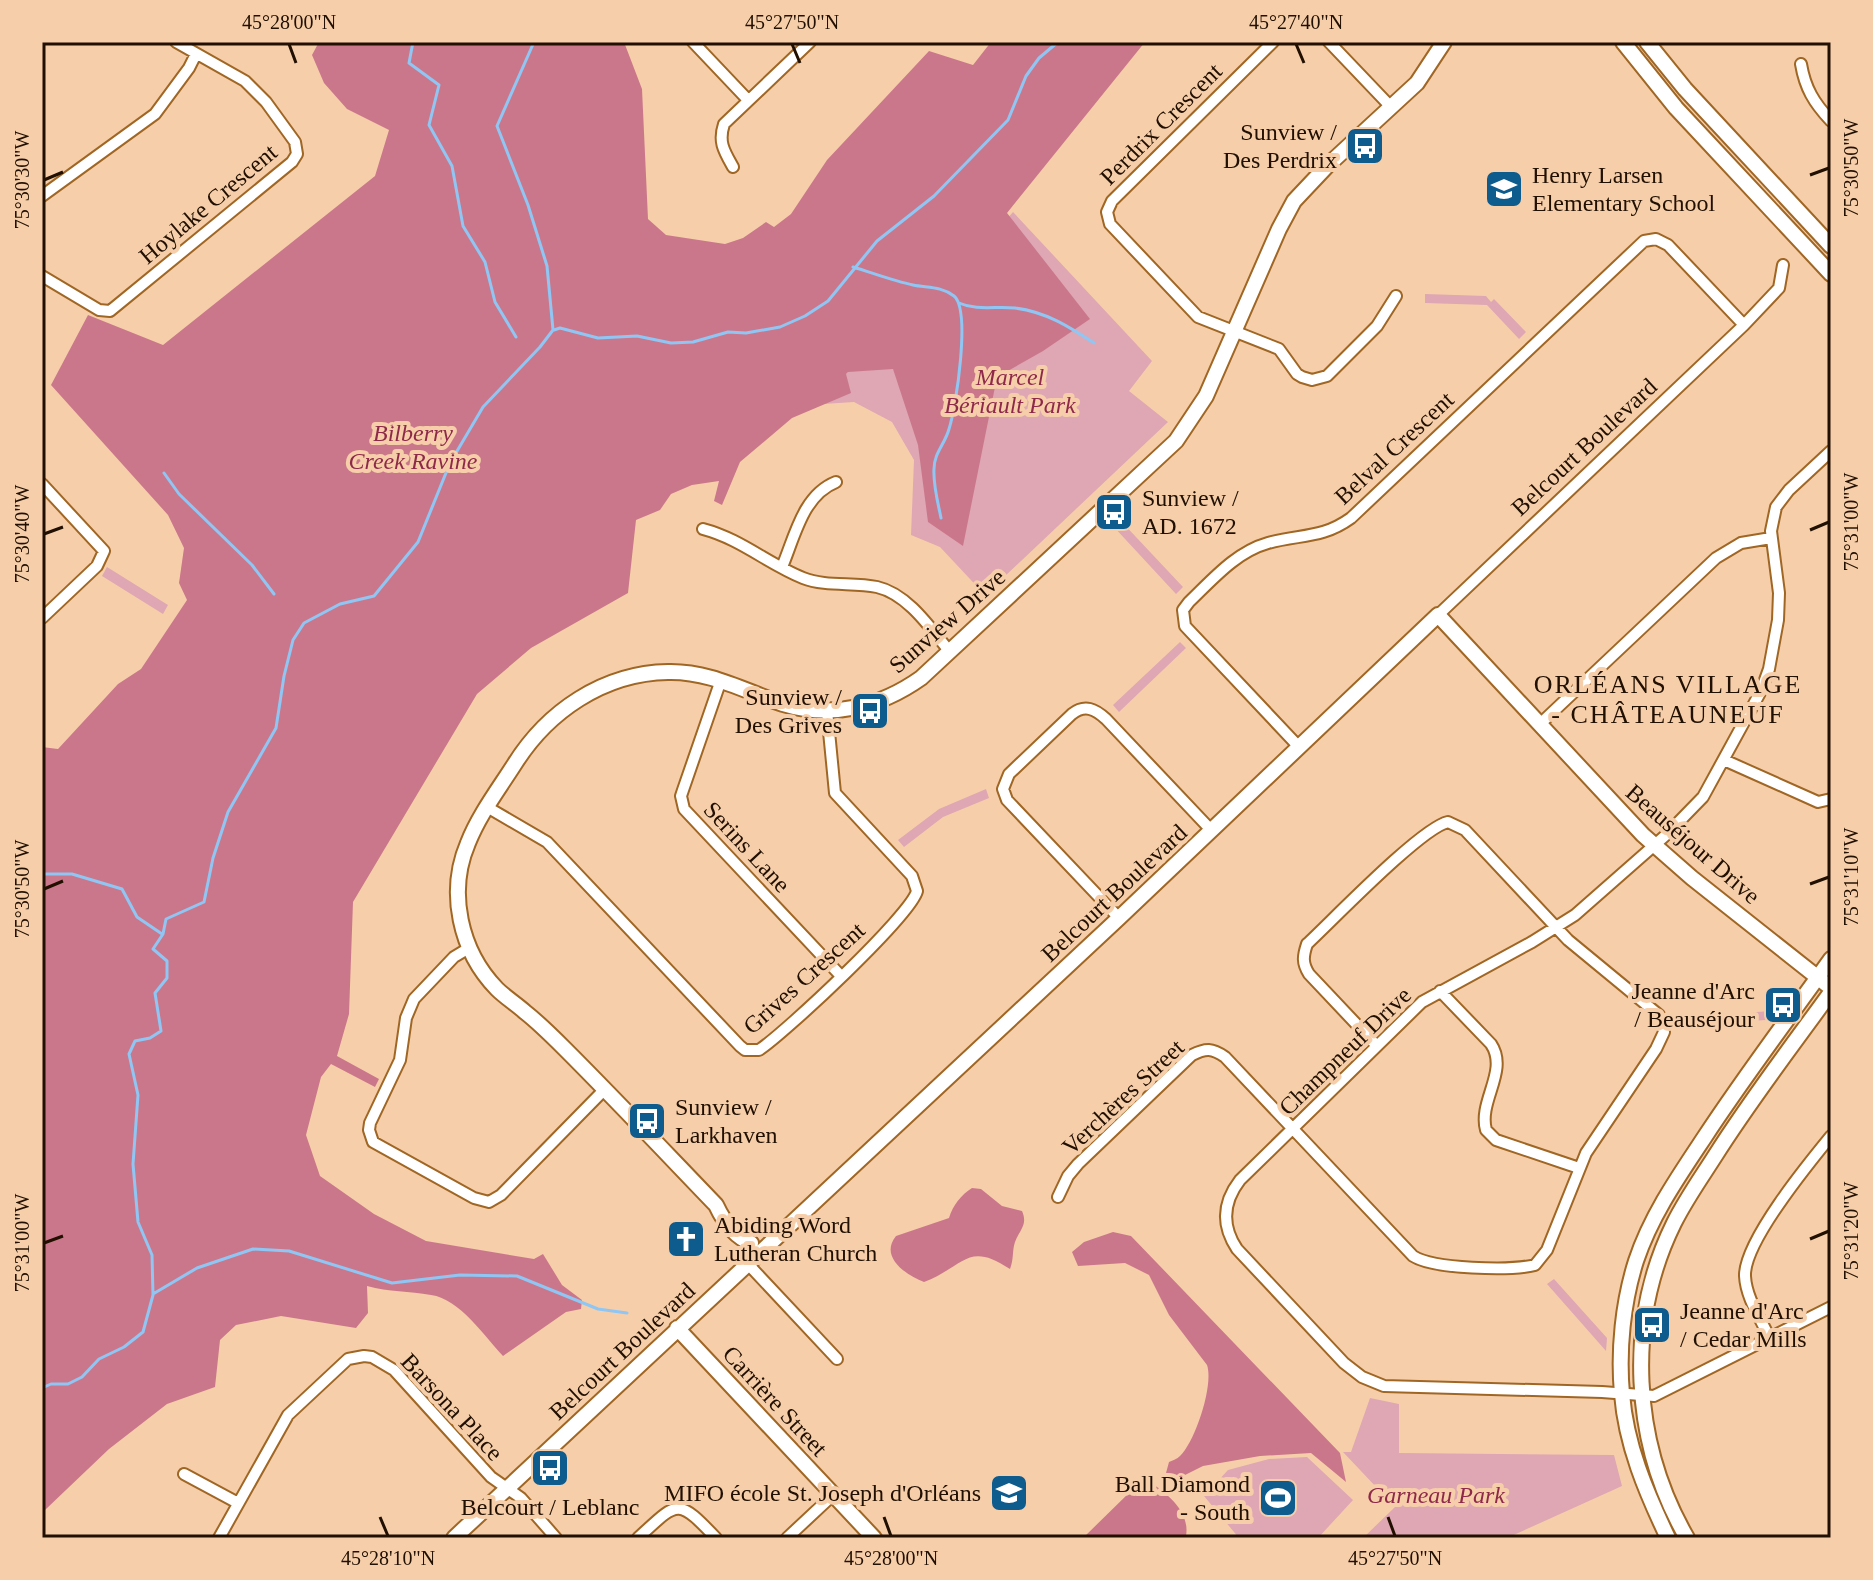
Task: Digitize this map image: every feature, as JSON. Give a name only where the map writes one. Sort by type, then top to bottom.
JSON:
[{"type":"street","name":"Hoylake Crescent","points":[[42,276],[99,310],[110,311],[292,162],[297,154],[295,142],[266,102],[245,81],[176,42]]},
{"type":"street","points":[[693,42],[748,100]]},
{"type":"street","points":[[733,167],[722,148],[720,136],[724,124],[810,42]]},
{"type":"street","name":"Perdrix Crescent","points":[[1235,332],[1191,312],[1110,224],[1107,212],[1123,190],[1273,42]]},
{"type":"street","points":[[1329,42],[1391,107]]},
{"type":"street","name":"Sunview Drive","points":[[755,1247],[741,1239],[716,1205],[605,1089],[552,1036],[497,989],[477,964],[469,948],[460,914],[459,878],[468,843],[487,807],[528,741],[558,712],[609,684],[656,673],[689,673],[721,680],[788,705],[827,711],[888,698],[921,678],[1176,441],[1206,396],[1294,201],[1417,83],[1444,42]]},
{"type":"street","points":[[1623,42],[1676,108],[1831,274]]},
{"type":"street","points":[[1647,42],[1685,89],[1831,245],[1817,258]]},
{"type":"street","points":[[42,196],[155,114],[196,54]]},
{"type":"street","points":[[1801,64],[1803,81],[1810,97],[1831,121]]},
{"type":"street","name":"Belval Crescent","points":[[1300,748],[1185,626],[1183,610],[1189,602],[1238,558],[1254,549],[1326,532],[1351,518],[1644,241],[1656,239],[1668,245],[1744,325]]},
{"type":"street","name":"Belcourt Boulevard","points":[[454,1538],[747,1263],[755,1247],[1119,918],[1744,325],[1779,288],[1783,265]]},
{"type":"street","points":[[1235,332],[1279,349],[1293,370],[1302,377],[1320,379],[1327,376],[1377,326],[1396,296]]},
{"type":"street","name":"Champneuf Drive","points":[[1641,1395],[1397,1387],[1372,1382],[1353,1371],[1237,1249],[1226,1226],[1225,1213],[1232,1191],[1415,1009],[1440,991],[1557,928],[1592,901],[1703,797],[1761,691],[1774,646],[1779,593],[1771,538],[1772,519],[1782,499],[1831,451]]},
{"type":"street","points":[[782,567],[811,500],[823,487],[836,482]]},
{"type":"street","points":[[42,484],[104,551],[97,566],[42,618]]},
{"type":"street","points":[[703,529],[726,535],[809,580],[877,587],[891,592],[905,602],[950,652]]},
{"type":"street","points":[[1540,724],[1716,558],[1741,543],[1771,538]]},
{"type":"street","name":"Beauséjour Drive","points":[[1438,615],[1653,845],[1831,990]]},
{"type":"street","name":"Serins Lane","points":[[721,680],[681,796],[684,809],[841,976]]},
{"type":"street","points":[[1119,918],[1007,800],[1003,789],[1009,774],[1077,710],[1090,708],[1106,719],[1212,831]]},
{"type":"street","name":"Grives Crescent","points":[[487,807],[547,842],[745,1050],[753,1052],[766,1046],[841,976],[893,924],[917,891],[912,876],[835,793],[827,711]]},
{"type":"street","points":[[1724,760],[1818,802],[1831,799]]},
{"type":"street","points":[[1293,1128],[1406,1250],[1421,1261],[1431,1264],[1535,1265],[1547,1250],[1579,1168],[1664,1032],[1659,1015],[1600,968],[1557,928],[1465,830],[1448,822],[1433,827],[1307,944],[1304,952],[1303,961],[1309,974],[1377,1046]]},
{"type":"street","points":[[469,948],[454,957],[427,984],[409,1008],[400,1060],[370,1123],[373,1142],[474,1198],[489,1202],[501,1195],[605,1089]]},
{"type":"street","points":[[1831,959],[1724,1107],[1675,1181],[1655,1216],[1636,1263],[1624,1313],[1622,1393],[1633,1454],[1667,1538],[1685,1534],[1648,1444],[1641,1395],[1644,1317],[1661,1253],[1673,1224],[1739,1119],[1831,990]]},
{"type":"street","points":[[1440,991],[1497,1054],[1496,1071],[1484,1111],[1486,1130],[1496,1140],[1579,1168]]},
{"type":"street","name":"Verchères Street","points":[[1058,1197],[1078,1164],[1192,1055],[1203,1049],[1217,1051],[1225,1057],[1293,1128]]},
{"type":"street","points":[[1770,1339],[1746,1287],[1747,1255],[1831,1136]]},
{"type":"street","points":[[747,1263],[837,1359]]},
{"type":"street","points":[[1641,1395],[1662,1394],[1831,1307]]},
{"type":"street","name":"Carrière Street","points":[[677,1328],[874,1538]]},
{"type":"street","name":"Barsona Place","points":[[219,1538],[288,1415],[348,1359],[364,1356],[372,1357],[394,1370],[491,1477],[521,1498],[556,1538]]},
{"type":"street","points":[[184,1474],[238,1503]]},
{"type":"street","points":[[787,1538],[833,1495]]},
{"type":"street","points":[[638,1538],[667,1511],[679,1508],[690,1511],[716,1538]]},
{"type":"green space","name":"Bilberry Creek Ravine","points":[[319,42],[624,42],[642,89],[648,219],[666,235],[725,244],[743,238],[766,222],[774,227],[791,214],[827,160],[929,51],[973,65],[991,42],[1145,42],[1007,213],[1090,319],[997,377],[963,546],[928,522],[918,445],[893,369],[848,372],[851,393],[792,418],[740,462],[722,505],[714,501],[719,481],[692,485],[671,494],[660,510],[636,520],[628,593],[531,648],[477,694],[353,902],[349,1014],[337,1056],[379,1079],[375,1087],[331,1064],[321,1077],[306,1135],[320,1176],[374,1214],[426,1241],[534,1259],[543,1254],[562,1285],[582,1300],[581,1309],[566,1312],[503,1356],[452,1303],[431,1295],[367,1286],[368,1313],[356,1328],[281,1316],[236,1325],[220,1340],[215,1387],[167,1404],[109,1449],[45,1510],[42,1507],[42,747],[58,749],[118,684],[141,669],[187,600],[179,583],[184,548],[168,515],[51,385],[88,315],[163,345],[375,176],[389,130],[347,109],[324,83],[312,55]]},
{"type":"green space","name":"Marcel Bériault Park","points":[[1013,212],[1152,361],[1129,391],[1168,422],[985,595],[940,547],[911,535],[914,460],[892,422],[854,402],[808,405],[934,301]]},
{"type":"green space","points":[[1425,294],[1486,296],[1491,302],[1494,299],[1526,332],[1519,339],[1487,305],[1425,303]]},
{"type":"green space","points":[[1120,520],[1183,587],[1176,594],[1113,526]]},
{"type":"green space","points":[[107,567],[168,605],[163,614],[102,576]]},
{"type":"green space","points":[[1180,642],[1186,648],[1119,712],[1113,705]]},
{"type":"green space","points":[[986,789],[989,798],[943,817],[904,847],[898,840],[939,809]]},
{"type":"green space","points":[[1773,1011],[1766,1020],[1690,1025],[1688,1016]]},
{"type":"green space","points":[[972,1188],[981,1189],[1002,1206],[1022,1211],[1024,1224],[1015,1242],[1010,1269],[996,1261],[974,1256],[924,1282],[903,1270],[891,1251],[896,1236],[949,1218],[958,1201]]},
{"type":"green space","points":[[1113,1232],[1131,1236],[1340,1453],[1346,1482],[1311,1453],[1260,1456],[1203,1466],[1173,1481],[1166,1473],[1169,1462],[1179,1457],[1192,1439],[1208,1386],[1207,1365],[1169,1315],[1149,1275],[1125,1263],[1078,1266],[1072,1252],[1084,1242]]},
{"type":"green space","points":[[1554,1279],[1607,1338],[1606,1351],[1547,1284]]},
{"type":"green space","name":"Garneau Park","points":[[1370,1398],[1399,1404],[1399,1453],[1614,1455],[1622,1486],[1507,1538],[1363,1538],[1395,1507],[1343,1452],[1351,1452]]},
{"type":"green space","name":"Ball Diamond - South","points":[[1307,1457],[1353,1500],[1318,1538],[1239,1538],[1204,1496],[1228,1470],[1269,1459]]},
{"type":"green space","points":[[1153,1484],[1182,1513],[1186,1536],[1083,1538],[1133,1489]]},
{"type":"waterway","points":[[413,42],[409,63],[439,85],[429,125],[452,166],[463,226],[485,262],[495,302],[516,337]]},
{"type":"waterway","points":[[42,1388],[51,1384],[68,1384],[82,1377],[99,1359],[124,1347],[143,1332],[153,1295],[152,1255],[138,1222],[133,1164],[138,1095],[129,1054],[135,1041],[150,1038],[161,1031],[155,993],[167,978],[167,961],[153,949],[163,934],[166,919],[204,902],[213,858],[228,812],[276,728],[293,640],[304,623],[340,604],[374,596],[418,542],[450,463],[483,407],[553,330],[547,266],[528,205],[497,126],[534,42]]},
{"type":"waterway","points":[[554,330],[560,328],[598,338],[637,336],[671,343],[693,342],[728,332],[746,333],[780,327],[805,316],[828,301],[877,241],[934,196],[1008,120],[1026,76],[1039,58],[1058,42]]},
{"type":"waterway","points":[[853,267],[906,283],[944,290],[954,296],[959,305],[962,339],[955,401],[949,429],[934,469],[941,518]]},
{"type":"waterway","points":[[959,303],[1037,313],[1094,343]]},
{"type":"waterway","points":[[164,473],[179,494],[252,565],[274,594]]},
{"type":"waterway","points":[[42,874],[72,874],[122,889],[137,917],[162,934]]},
{"type":"waterway","points":[[153,1294],[197,1268],[253,1249],[289,1251],[392,1283],[460,1275],[517,1276],[598,1309],[627,1313]]},
{"type":"place","name":"Sunview / Des Perdrix","points":[[1365,146]]},
{"type":"place","name":"Henry Larsen Elementary School","points":[[1504,189]]},
{"type":"place","name":"Sunview / AD. 1672","points":[[1114,512]]},
{"type":"place","name":"Sunview / Des Grives","points":[[870,711]]},
{"type":"place","name":"Jeanne d'Arc / Beauséjour","points":[[1783,1005]]},
{"type":"place","name":"Sunview / Larkhaven","points":[[647,1121]]},
{"type":"place","name":"Abiding Word Lutheran Church","points":[[686,1239]]},
{"type":"place","name":"Jeanne d'Arc / Cedar Mills","points":[[1652,1325]]},
{"type":"place","name":"Belcourt / Leblanc","points":[[550,1468]]},
{"type":"place","name":"MIFO école St. Joseph d'Orléans","points":[[1009,1493]]},
{"type":"place","name":"Ball Diamond - South","points":[[1278,1498]]},
{"type":"district","name":"ORLÉANS VILLAGE - CHÂTEAUNEUF","points":[[1668,699]]}]
